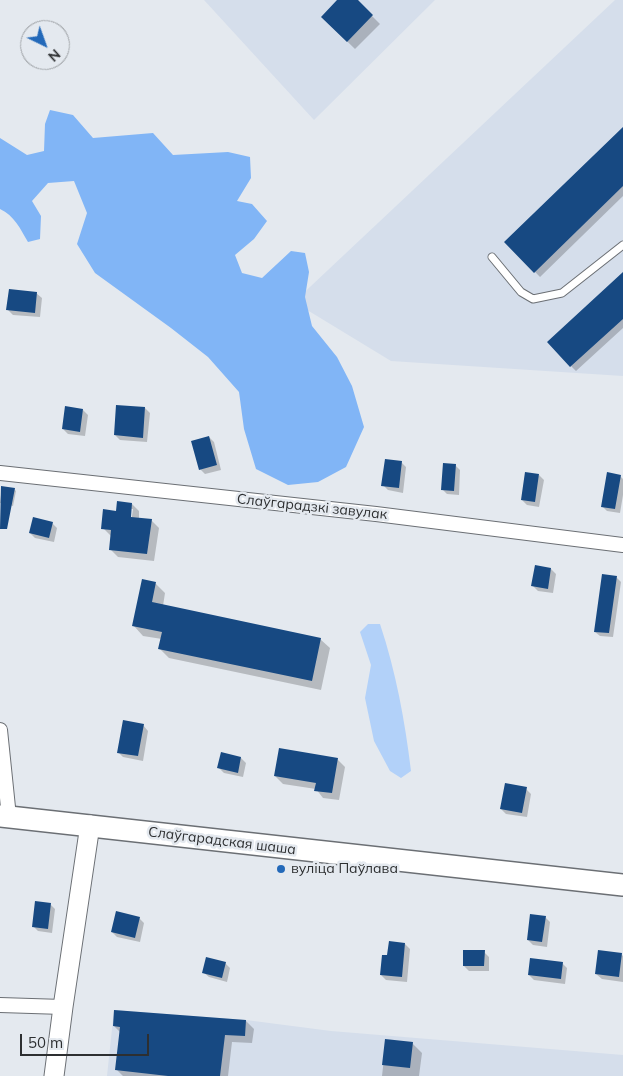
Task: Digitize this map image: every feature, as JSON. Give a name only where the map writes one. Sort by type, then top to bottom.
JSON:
[{"type":"main road","name":"Слаўгарадская шаша","points":[[4,816],[623,885]]},
{"type":"main road","points":[[54,1076],[62,1007],[90,825]]},
{"type":"street","name":"Слаўгарадзкі завулак","points":[[0,473],[376,514],[623,545]]},
{"type":"street","points":[[0,730],[4,816]]},
{"type":"street","points":[[0,1005],[62,1007]]},
{"type":"lane","points":[[492,257],[521,292],[533,299],[562,293],[623,245]]},
{"type":"shaded area","points":[[204,0],[435,0],[314,120]]},
{"type":"shaded area","points":[[615,0],[623,0],[623,376],[391,361],[294,302]]},
{"type":"shaded area","points":[[50,110],[73,115],[93,138],[153,133],[173,155],[228,152],[250,157],[251,178],[237,201],[252,204],[267,221],[254,239],[235,255],[242,273],[262,278],[291,251],[305,253],[309,272],[305,297],[312,326],[337,357],[352,386],[364,427],[346,467],[318,482],[288,485],[256,469],[244,429],[239,392],[208,357],[95,273],[77,244],[87,213],[74,181],[48,183],[32,201],[41,216],[40,239],[28,242],[13,219],[0,209],[0,138],[27,155],[44,151],[45,124]]},
{"type":"shaded area","points":[[368,624],[380,624],[391,660],[399,697],[411,771],[401,778],[390,771],[374,741],[365,698],[371,665],[360,632]]},
{"type":"shaded area","points":[[114,1010],[246,1020],[331,1031],[623,1055],[623,1076],[107,1076]]},
{"type":"building","points":[[337,0],[358,0],[373,15],[347,42],[321,17]]},
{"type":"building","points":[[623,127],[623,186],[534,273],[504,242]]},
{"type":"building","points":[[623,272],[623,319],[570,367],[547,342]]},
{"type":"building","points":[[9,289],[37,292],[35,313],[6,310]]},
{"type":"building","points":[[116,405],[145,407],[143,438],[114,435]]},
{"type":"building","points":[[65,406],[83,409],[80,432],[62,429]]},
{"type":"building","points":[[209,436],[217,465],[199,470],[191,441]]},
{"type":"building","points":[[385,459],[402,461],[399,488],[381,486]]},
{"type":"building","points":[[443,463],[456,464],[454,491],[441,490]]},
{"type":"building","points":[[525,472],[539,474],[535,502],[521,500]]},
{"type":"building","points":[[607,472],[621,475],[615,509],[601,507]]},
{"type":"building","points":[[1,486],[15,488],[7,529],[0,529]]},
{"type":"building","points":[[117,501],[132,503],[131,517],[152,519],[147,554],[109,550],[111,530],[101,529],[103,509],[116,511]]},
{"type":"building","points":[[33,517],[53,522],[49,538],[29,533]]},
{"type":"building","points":[[535,565],[551,568],[548,589],[531,586]]},
{"type":"building","points":[[602,574],[617,576],[609,633],[594,632]]},
{"type":"building","points":[[142,579],[156,582],[152,602],[321,638],[312,681],[158,649],[162,632],[132,626]]},
{"type":"building","points":[[123,720],[144,724],[138,756],[117,753]]},
{"type":"building","points":[[279,748],[338,758],[332,793],[314,791],[316,783],[274,776]]},
{"type":"building","points":[[221,752],[241,757],[238,773],[217,768]]},
{"type":"building","points":[[505,783],[527,787],[522,813],[500,809]]},
{"type":"building","points":[[35,901],[51,903],[48,929],[32,927]]},
{"type":"building","points":[[116,911],[140,917],[135,938],[111,932]]},
{"type":"building","points":[[530,914],[546,916],[542,942],[527,940]]},
{"type":"building","points":[[389,941],[405,943],[402,977],[380,975],[382,955],[387,955]]},
{"type":"building","points":[[463,950],[485,950],[484,966],[463,966]]},
{"type":"building","points":[[598,950],[622,953],[619,977],[595,974]]},
{"type":"building","points":[[206,957],[226,962],[222,978],[202,973]]},
{"type":"building","points":[[530,958],[563,962],[561,979],[528,975]]},
{"type":"building","points":[[114,1010],[246,1020],[245,1036],[225,1035],[220,1076],[168,1076],[115,1070],[120,1027],[113,1026]]},
{"type":"building","points":[[385,1039],[413,1042],[410,1068],[382,1065]]},
{"type":"place","name":"вуліца Паўлава","points":[[281,869]]}]
